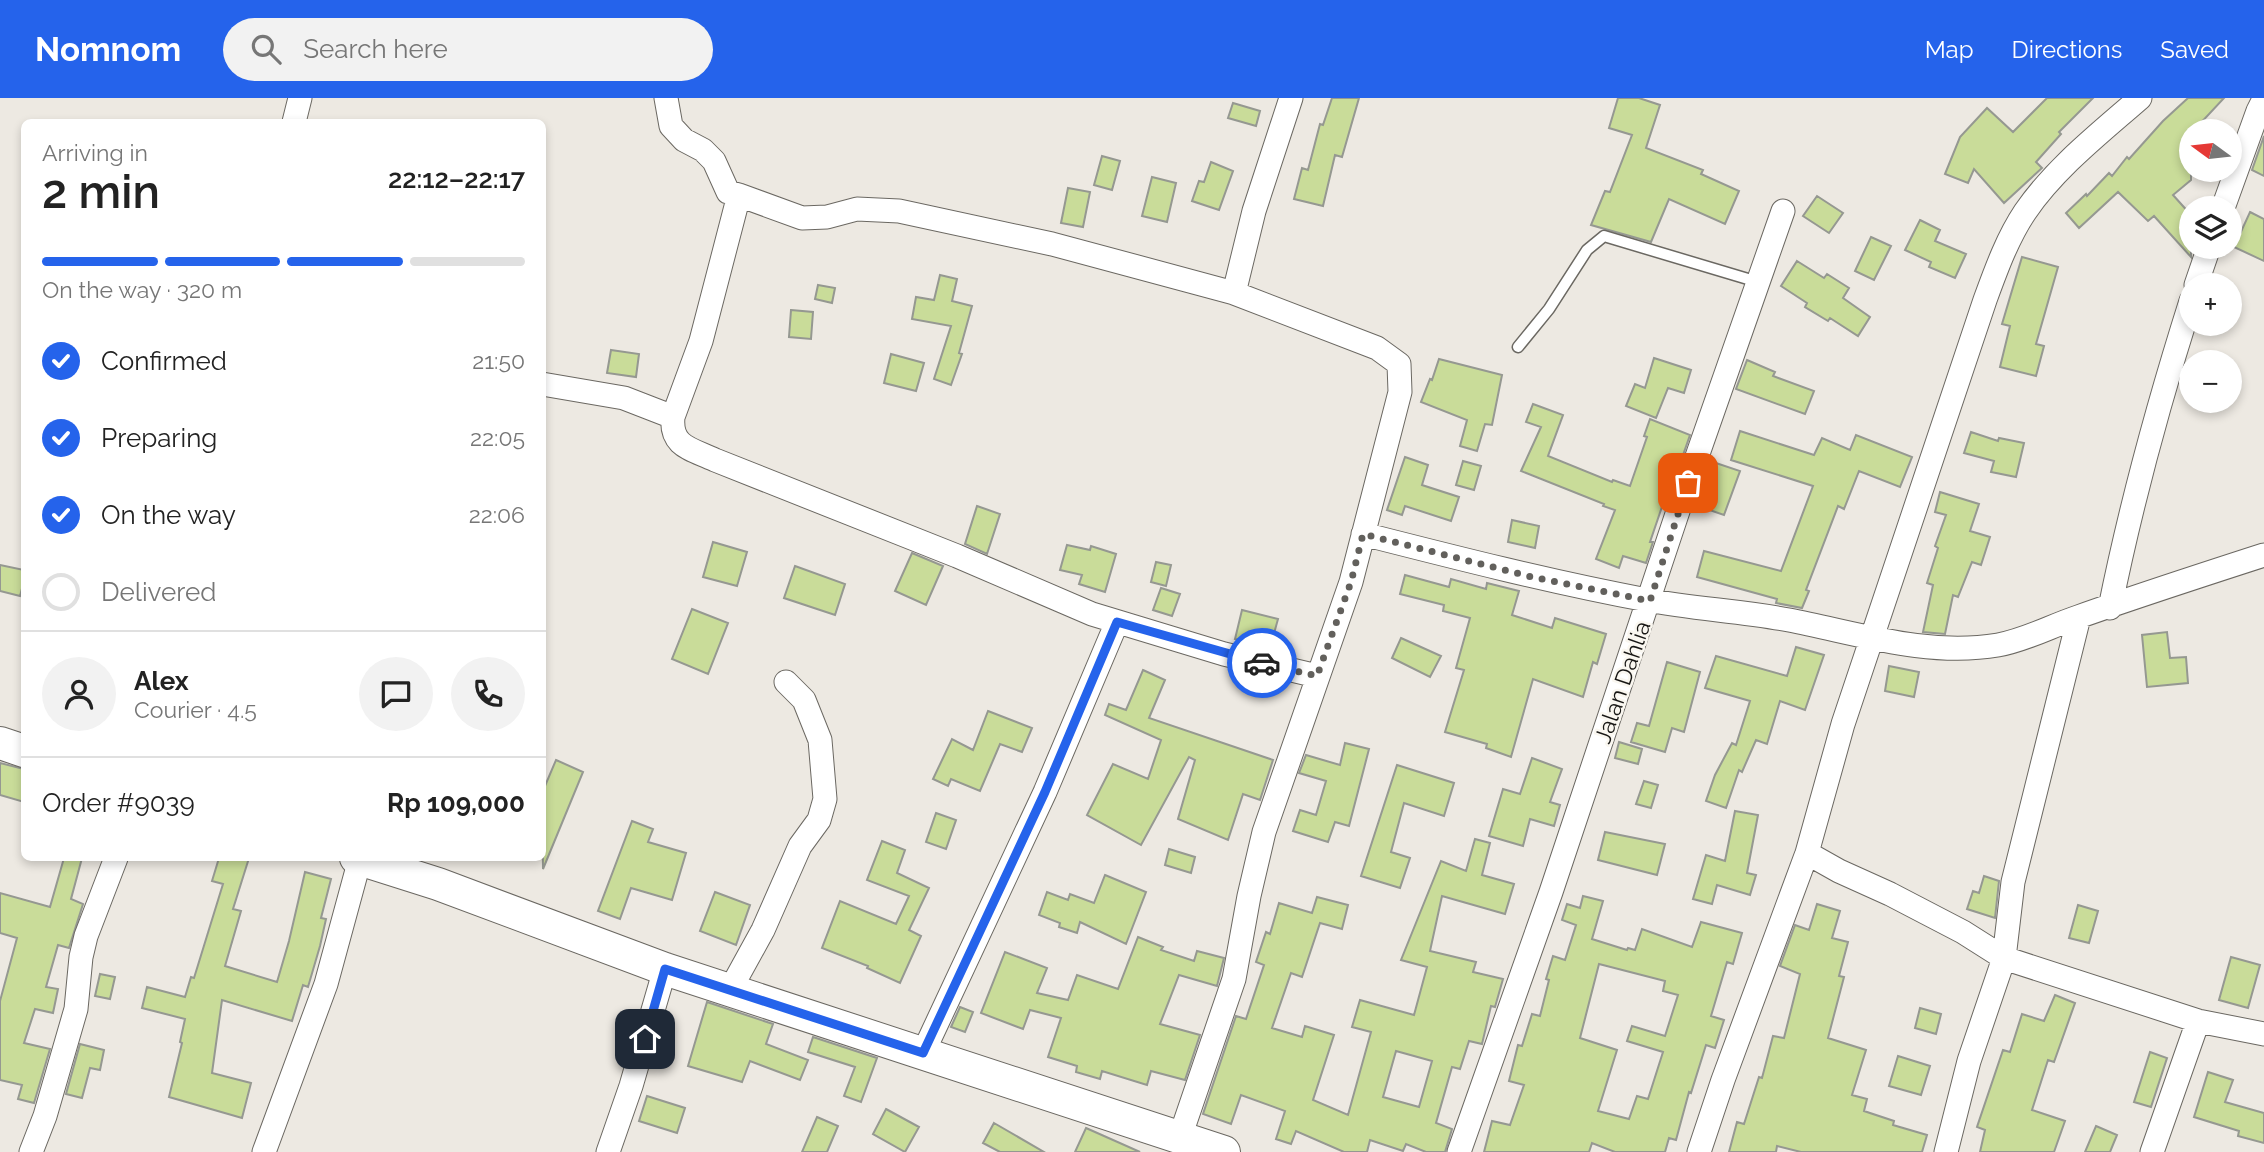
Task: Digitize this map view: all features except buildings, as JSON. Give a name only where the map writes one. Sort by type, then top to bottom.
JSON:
[{"type":"main road","points":[[0,743],[21,750]]},
{"type":"main road","points":[[367,861],[439,884],[665,969],[1224,1152]]},
{"type":"street","points":[[295,119],[300,98]]},
{"type":"street","points":[[666,98],[671,126],[684,140],[710,157],[728,192],[802,218],[827,217],[857,209],[875,208],[932,217],[1065,248],[1234,293],[1377,348],[1399,364],[1400,392],[1351,582],[1264,832],[1234,979],[1180,1137]]},
{"type":"street","points":[[1234,293],[1254,211],[1291,98]]},
{"type":"street","points":[[1699,1152],[1807,853],[1843,724],[1966,361],[1984,300],[2005,248],[2025,212],[2052,178],[2140,98]]},
{"type":"street","points":[[2228,196],[2264,99]]},
{"type":"street","points":[[739,195],[701,341],[673,416],[672,429],[678,442],[715,460],[957,556],[1092,614],[1224,654],[1317,676]]},
{"type":"street","name":"Jalan Dahlia","points":[[1459,1152],[1551,892],[1679,508],[1783,211]]},
{"type":"street","points":[[2110,608],[2125,530],[2180,336]]},
{"type":"street","points":[[546,385],[624,398],[673,416]]},
{"type":"street","points":[[1363,534],[1532,577],[1650,601],[1788,620],[1872,640],[1922,646],[1997,645],[2034,635],[2079,617],[2264,555]]},
{"type":"street","points":[[1946,1152],[1969,1061],[2004,958],[2013,882],[2079,617]]},
{"type":"street","points":[[923,1053],[1040,804],[1117,622]]},
{"type":"street","points":[[730,990],[764,930],[800,846],[819,820],[825,799],[820,740],[804,700],[786,682]]},
{"type":"street","points":[[1807,853],[1963,932],[2004,958],[2198,1021],[2264,1034]]},
{"type":"street","points":[[31,1152],[45,1116],[76,1009],[81,957],[86,936],[115,861]]},
{"type":"street","points":[[264,1152],[326,984],[357,861]]},
{"type":"street","points":[[608,1152],[631,1086],[665,969]]},
{"type":"street","points":[[2152,1152],[2198,1021]]},
{"type":"lane","points":[[1518,347],[1549,309],[1587,250],[1604,236],[1758,282]]},
{"type":"way so far","points":[[1262,663],[1317,676],[1351,582],[1363,534],[1532,577],[1650,601],[1688,483]]},
{"type":"route","points":[[645,1039],[665,969],[923,1053],[1045,792],[1117,622],[1262,663]]}]
